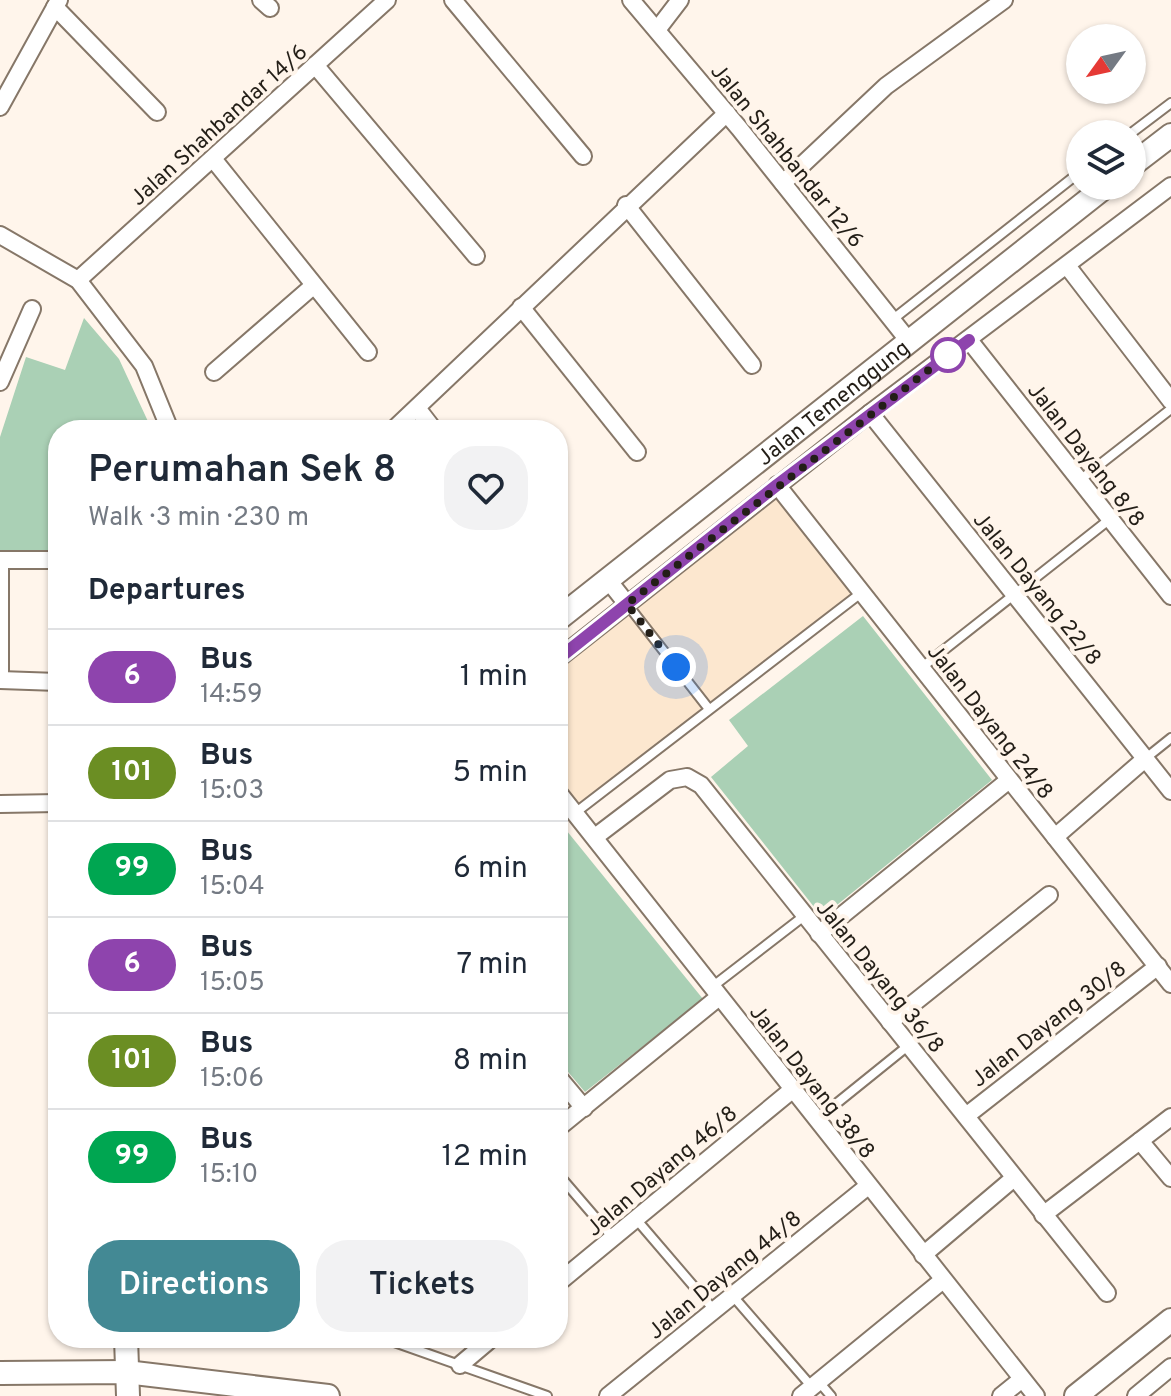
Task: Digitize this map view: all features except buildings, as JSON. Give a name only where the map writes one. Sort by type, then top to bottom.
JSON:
[{"type":"street","name":"Jalan Shahbandar 14/6","points":[[78,280],[387,0]]},
{"type":"street","points":[[453,0],[583,156]]},
{"type":"street","name":"Jalan Shahbandar 12/6","points":[[631,0],[727,113],[908,340]]},
{"type":"street","points":[[657,30],[680,0]]},
{"type":"street","points":[[783,183],[886,86],[1004,0]]},
{"type":"street","points":[[0,107],[57,3],[157,112]]},
{"type":"street","points":[[315,65],[476,256]]},
{"type":"street","points":[[404,420],[626,205],[727,113]]},
{"type":"street","points":[[1146,154],[1171,135]]},
{"type":"street","points":[[214,160],[368,352]]},
{"type":"street","points":[[568,651],[870,413],[1168,195]]},
{"type":"street","name":"Jalan Temenggung","points":[[568,611],[1088,200]]},
{"type":"street","points":[[626,205],[752,365]]},
{"type":"street","points":[[0,235],[78,280],[144,366],[166,420]]},
{"type":"street","points":[[1068,267],[1171,401]]},
{"type":"street","points":[[214,372],[313,286]]},
{"type":"street","points":[[521,307],[637,452]]},
{"type":"street","points":[[0,382],[32,309]]},
{"type":"street","name":"Jalan Dayang 8/8","points":[[969,340],[1171,596]]},
{"type":"street","points":[[417,408],[426,420]]},
{"type":"street","name":"Jalan Dayang 22/8","points":[[870,413],[1171,791]]},
{"type":"street","name":"Jalan Dayang 24/8","points":[[777,485],[1171,984]]},
{"type":"street","points":[[2,560],[48,560]]},
{"type":"street","points":[[608,580],[627,604]]},
{"type":"street","points":[[2,680],[48,682]]},
{"type":"street","points":[[1055,837],[1145,759]]},
{"type":"street","name":"Jalan Dayang 36/8","points":[[595,837],[670,780],[687,777],[701,785],[1107,1293]]},
{"type":"street","points":[[819,934],[1009,780]]},
{"type":"street","points":[[0,804],[48,803]]},
{"type":"street","name":"Jalan Dayang 38/8","points":[[568,804],[1036,1396]]},
{"type":"street","points":[[890,1022],[1049,895]]},
{"type":"street","name":"Jalan Dayang 30/8","points":[[966,1116],[1158,966]]},
{"type":"street","points":[[568,1120],[715,993]]},
{"type":"street","points":[[568,1089],[584,1108]]},
{"type":"street","name":"Jalan Dayang 46/8","points":[[568,1275],[792,1090]]},
{"type":"street","points":[[1043,1215],[1171,1117]]},
{"type":"street","points":[[1140,1141],[1171,1178]]},
{"type":"street","points":[[923,1255],[1014,1178]]},
{"type":"street","name":"Jalan Dayang 44/8","points":[[608,1396],[868,1186]]},
{"type":"street","points":[[810,1388],[943,1280]]},
{"type":"street","points":[[1076,1396],[1171,1320]]},
{"type":"street","points":[[126,1348],[128,1396]]},
{"type":"street","points":[[460,1365],[480,1348]]},
{"type":"street","points":[[1136,1396],[1171,1367]]},
{"type":"street","points":[[0,1373],[126,1372],[328,1396]]},
{"type":"street","points":[[1001,1396],[1022,1379]]},
{"type":"lane","points":[[1146,122],[1171,103]]},
{"type":"lane","points":[[892,320],[1066,183]]},
{"type":"lane","points":[[1079,481],[1171,409]]},
{"type":"lane","points":[[921,668],[1110,519]]},
{"type":"lane","points":[[2,560],[2,680]]},
{"type":"lane","points":[[575,813],[861,593]]},
{"type":"lane","points":[[627,604],[709,709]]},
{"type":"lane","points":[[1145,759],[1171,738]]},
{"type":"lane","points":[[715,993],[804,916]]},
{"type":"lane","points":[[816,1121],[909,1045]]},
{"type":"lane","points":[[568,1186],[613,1238]]},
{"type":"lane","points":[[636,1219],[714,1310]]},
{"type":"lane","points":[[732,1295],[810,1388],[831,1396]]},
{"type":"lane","points":[[412,1348],[547,1396]]},
{"type":"shaded area","points":[[778,498],[851,594],[576,807],[568,796],[568,663]]},
{"type":"green space","points":[[84,318],[119,359],[147,420],[48,420],[48,556],[0,557],[0,437],[26,357],[65,370]]},
{"type":"green space","points":[[863,616],[992,780],[822,917],[711,777],[748,746],[729,720]]},
{"type":"green space","points":[[568,832],[703,999],[585,1092],[568,1072]]},
{"type":"bus line","name":"6","points":[[568,651],[777,485],[969,340]]},
{"type":"route","points":[[676,667],[627,604],[948,355]]}]
